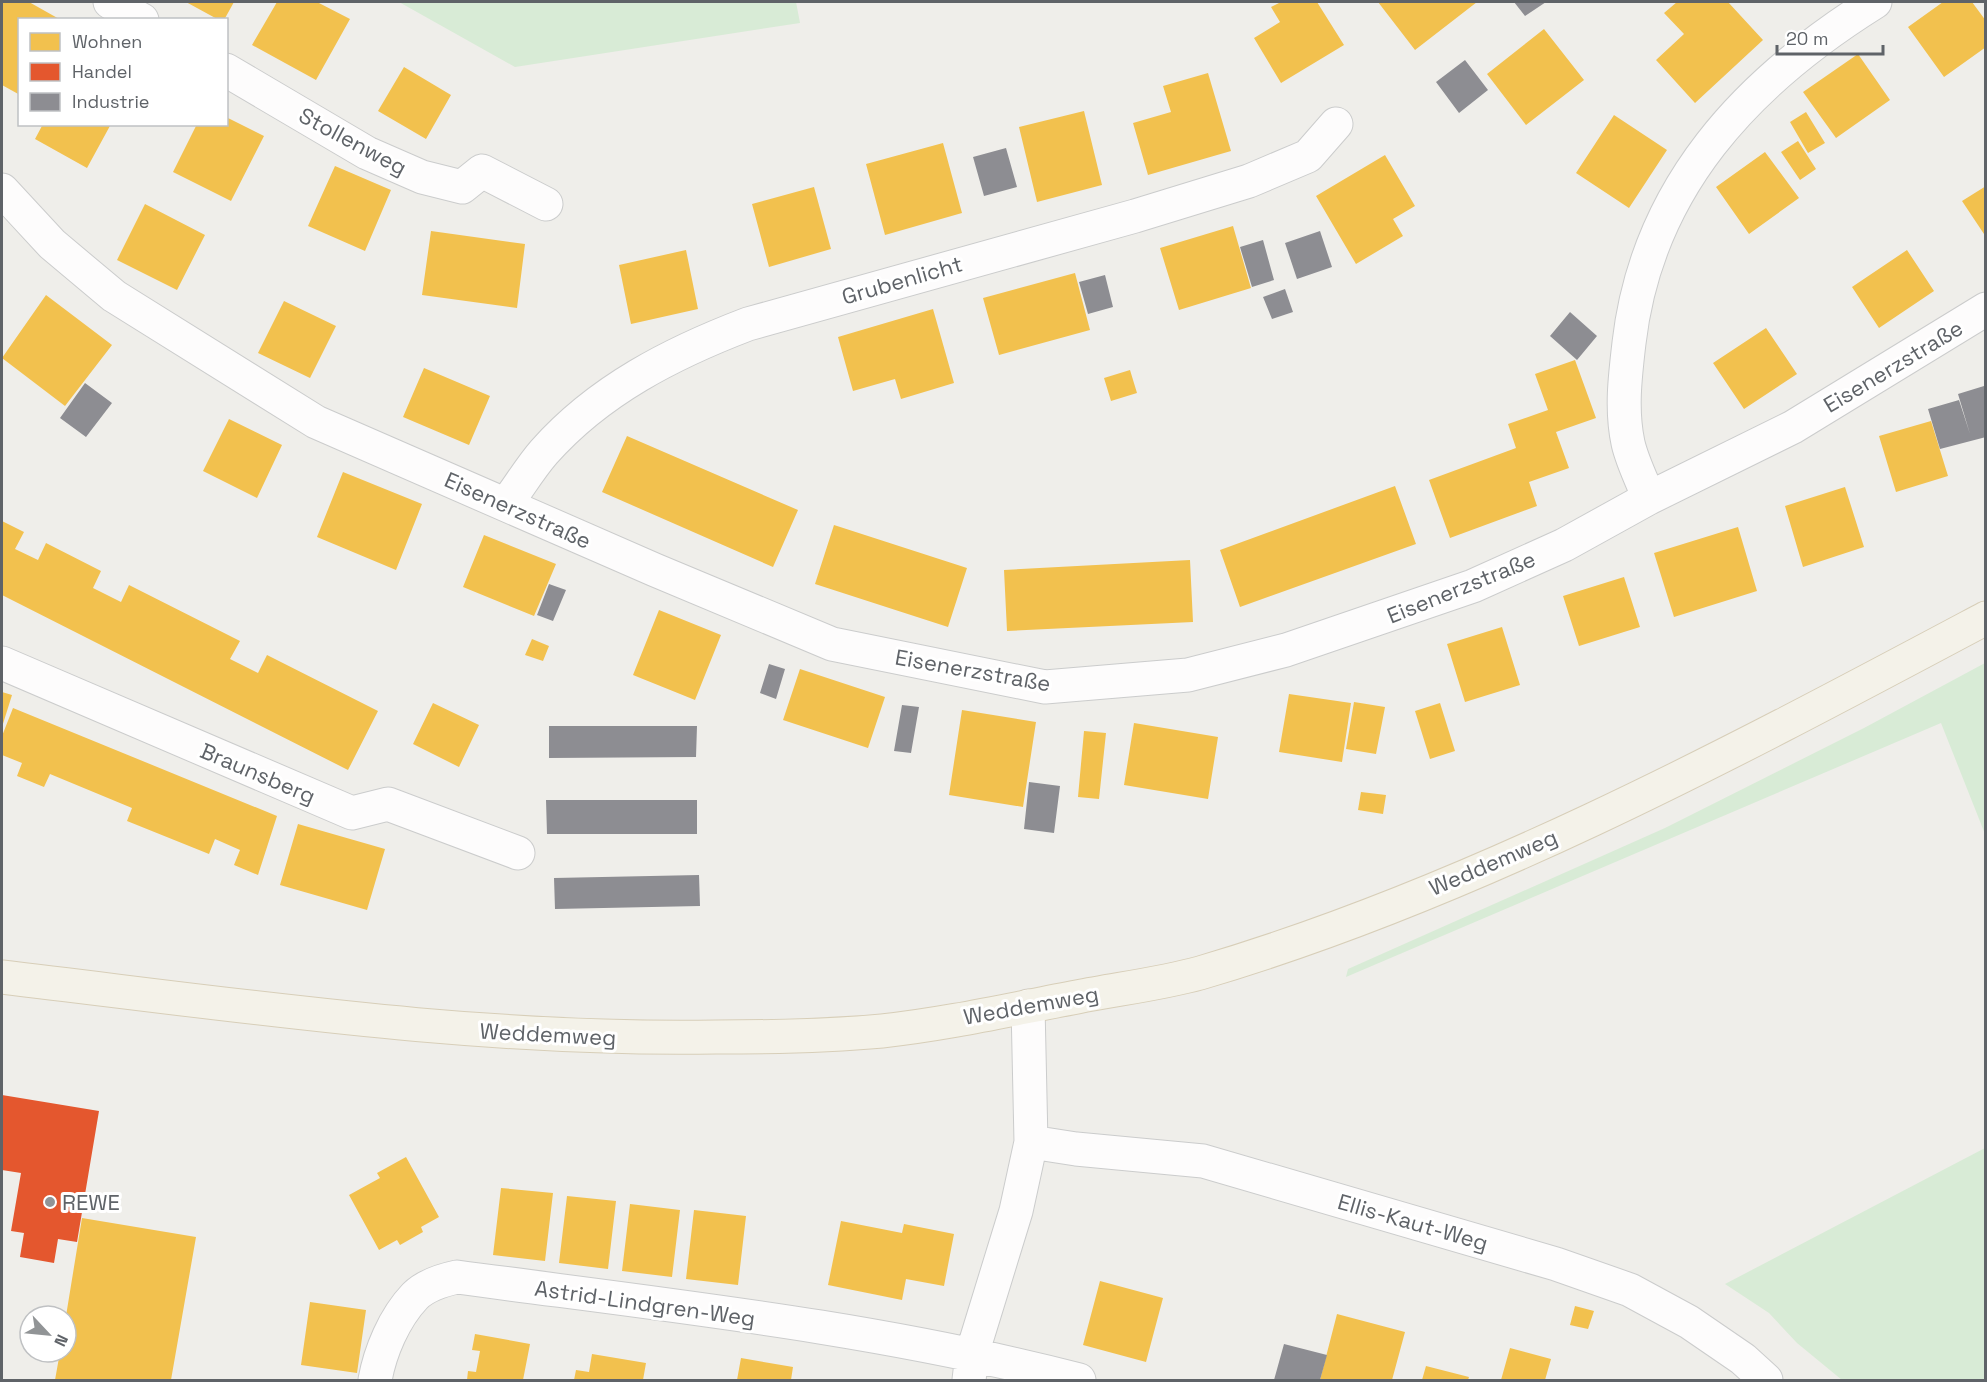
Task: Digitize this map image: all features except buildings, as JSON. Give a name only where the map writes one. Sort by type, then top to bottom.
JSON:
[{"type":"main road","name":"Weddemweg","points":[[2,976],[323,1016],[533,1035],[761,1037],[884,1030],[1028,1006],[1195,974],[1332,929],[1580,824],[1733,751],[1986,618]]},
{"type":"street","points":[[110,2],[138,18]]},
{"type":"street","points":[[1649,498],[1628,444],[1623,392],[1637,289],[1665,217],[1692,170],[1725,124],[1779,70],[1830,30],[1875,2]]},
{"type":"street","name":"Stollenweg","points":[[228,71],[367,153],[413,173],[462,187],[482,171],[546,204]]},
{"type":"street","name":"Grubenlicht","points":[[506,504],[544,452],[590,409],[640,374],[690,346],[748,324],[1135,216],[1249,181],[1308,156],[1336,124]]},
{"type":"street","name":"Eisenerzstraße","points":[[2,190],[60,251],[114,296],[316,422],[832,644],[1045,687],[1188,675],[1286,650],[1473,586],[1564,545],[1649,498],[1793,427],[1986,309]]},
{"type":"street","name":"Braunsberg","points":[[2,663],[352,813],[388,804],[518,853]]},
{"type":"street","points":[[970,1367],[1016,1211],[1031,1142],[1028,1006]]},
{"type":"street","name":"Ellis-Kaut-Weg","points":[[1031,1142],[1076,1149],[1203,1161],[1556,1263],[1630,1290],[1650,1300],[1689,1322],[1743,1359],[1766,1380]]},
{"type":"street","name":"Astrid-Lindgren-Weg","points":[[375,1380],[378,1363],[392,1329],[415,1296],[440,1281],[457,1277],[843,1330],[970,1367],[1079,1380]]},
{"type":"green space","points":[[399,2],[796,2],[800,23],[515,67]]},
{"type":"green space","points":[[1985,663],[1985,834],[1941,723],[1346,977],[1348,969],[1665,828],[1864,728]]},
{"type":"green space","points":[[1985,1148],[1985,1380],[1842,1380],[1797,1343],[1769,1313],[1725,1284]]},
{"type":"place","name":"REWE","points":[[50,1202]]}]
